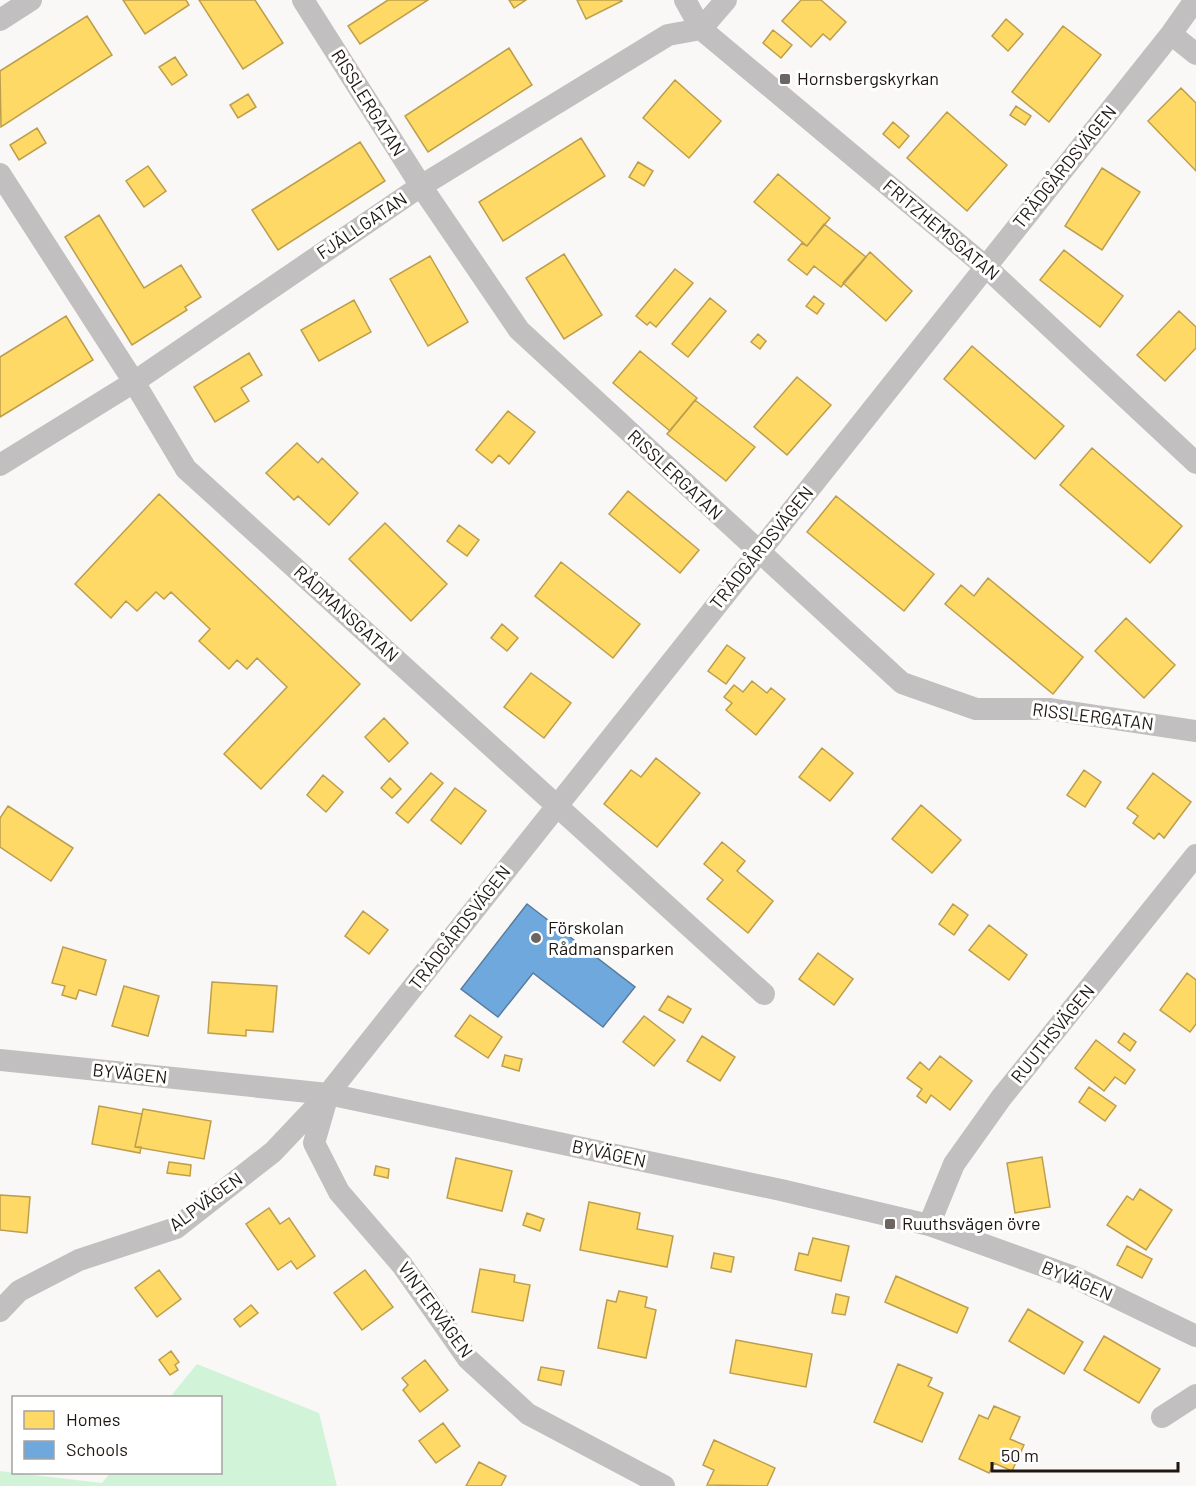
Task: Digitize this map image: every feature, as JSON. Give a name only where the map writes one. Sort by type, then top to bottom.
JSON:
[{"type":"street","points":[[0,20],[31,0]]},
{"type":"street","name":"RISSLERGATAN","points":[[303,0],[421,186],[519,330],[758,553],[902,682],[976,709],[1049,709],[1196,731]]},
{"type":"street","name":"FRITZHEMSGATAN","points":[[685,0],[701,29],[986,267],[1196,463]]},
{"type":"street","points":[[701,29],[726,0]]},
{"type":"street","name":"TRÄDGÅRDSVÄGEN","points":[[328,1094],[1171,34],[1195,0]]},
{"type":"street","name":"FJÄLLGATAN","points":[[0,465],[134,382],[421,186],[668,35],[701,29]]},
{"type":"street","points":[[1171,34],[1196,54]]},
{"type":"street","name":"RÅDMANSGATAN","points":[[0,174],[134,382],[186,469],[764,994]]},
{"type":"street","name":"RUUTHSVÄGEN","points":[[929,1225],[954,1164],[1001,1098],[1196,855]]},
{"type":"street","name":"BYVÄGEN","points":[[0,1060],[328,1094],[781,1190],[929,1225],[1074,1277],[1196,1336]]},
{"type":"street","name":"ALPVÄGEN","points":[[0,1311],[20,1291],[78,1260],[176,1228],[273,1152],[328,1094]]},
{"type":"street","name":"VINTERVÄGEN","points":[[328,1094],[314,1143],[339,1192],[402,1264],[468,1359],[528,1414],[664,1486]]},
{"type":"street","points":[[1162,1417],[1196,1395]]},
{"type":"green space","points":[[197,1364],[319,1413],[337,1486],[0,1486],[0,1471],[102,1483],[109,1474],[222,1474],[222,1396],[171,1396]]},
{"type":"building: Homes","points":[[123,0],[186,0],[189,5],[145,34]]},
{"type":"building: Homes","points":[[199,0],[255,0],[283,43],[243,69]]},
{"type":"building: Homes","points":[[388,0],[428,0],[360,44],[348,26]]},
{"type":"building: Homes","points":[[509,0],[526,0],[514,8]]},
{"type":"building: Homes","points":[[577,0],[621,0],[622,1],[586,19]]},
{"type":"building: Homes","points":[[801,0],[821,0],[846,22],[830,40],[823,34],[811,47],[782,21]]},
{"type":"building: Homes","points":[[87,16],[112,55],[1,127],[0,71]]},
{"type":"building: Homes","points":[[1006,19],[1023,34],[1008,51],[992,36]]},
{"type":"building: Homes","points":[[1063,26],[1101,55],[1049,122],[1012,92]]},
{"type":"building: Homes","points":[[773,30],[792,45],[781,58],[763,43]]},
{"type":"building: Homes","points":[[509,48],[532,85],[428,152],[405,116]]},
{"type":"building: Homes","points":[[175,57],[187,75],[172,85],[159,67]]},
{"type":"building: Homes","points":[[675,80],[721,121],[689,158],[643,118]]},
{"type":"building: Homes","points":[[1181,88],[1196,103],[1196,171],[1148,121]]},
{"type":"building: Homes","points":[[248,94],[256,107],[238,118],[230,105]]},
{"type":"building: Homes","points":[[1016,106],[1031,116],[1025,125],[1010,115]]},
{"type":"building: Homes","points":[[947,112],[1007,165],[967,211],[907,158]]},
{"type":"building: Homes","points":[[893,122],[909,136],[899,148],[883,134]]},
{"type":"building: Homes","points":[[37,128],[46,143],[19,160],[10,145]]},
{"type":"building: Homes","points":[[581,138],[605,176],[503,241],[479,202]]},
{"type":"building: Homes","points":[[360,142],[385,181],[278,250],[252,210]]},
{"type":"building: Homes","points":[[638,162],[653,171],[644,186],[629,177]]},
{"type":"building: Homes","points":[[148,166],[166,191],[144,207],[126,181]]},
{"type":"building: Homes","points":[[1102,168],[1140,192],[1102,250],[1065,226]]},
{"type":"building: Homes","points":[[778,174],[830,218],[807,246],[754,202]]},
{"type":"building: Homes","points":[[99,215],[144,288],[181,265],[201,297],[185,307],[187,310],[132,345],[65,237]]},
{"type":"building: Homes","points":[[824,224],[866,257],[841,287],[814,266],[807,275],[788,260],[802,243],[807,246]]},
{"type":"building: Homes","points":[[1064,250],[1123,296],[1100,327],[1040,280]]},
{"type":"building: Homes","points":[[870,252],[912,291],[886,321],[843,283]]},
{"type":"building: Homes","points":[[564,254],[602,315],[564,339],[526,278]]},
{"type":"building: Homes","points":[[430,256],[468,322],[428,346],[390,279]]},
{"type":"building: Homes","points":[[675,269],[693,283],[656,327],[650,322],[647,325],[636,316]]},
{"type":"building: Homes","points":[[814,296],[824,304],[817,314],[806,306]]},
{"type":"building: Homes","points":[[710,298],[726,311],[688,357],[672,344]]},
{"type":"building: Homes","points":[[354,300],[371,332],[319,361],[301,330]]},
{"type":"building: Homes","points":[[1179,311],[1196,327],[1196,348],[1165,381],[1137,355]]},
{"type":"building: Homes","points":[[66,316],[93,360],[0,417],[0,357]]},
{"type":"building: Homes","points":[[758,334],[766,341],[760,349],[751,342]]},
{"type":"building: Homes","points":[[972,346],[1064,426],[1035,459],[944,379]]},
{"type":"building: Homes","points":[[640,351],[697,398],[670,431],[613,383]]},
{"type":"building: Homes","points":[[249,353],[262,375],[241,388],[249,401],[215,422],[194,387]]},
{"type":"building: Homes","points":[[797,377],[831,405],[787,455],[754,427]]},
{"type":"building: Homes","points":[[695,400],[755,447],[726,481],[667,434]]},
{"type":"building: Homes","points":[[508,411],[535,432],[509,464],[499,455],[492,463],[476,450]]},
{"type":"building: Homes","points":[[297,443],[318,463],[322,458],[358,493],[329,525],[298,496],[294,500],[266,473]]},
{"type":"building: Homes","points":[[1092,448],[1182,526],[1150,563],[1060,485]]},
{"type":"building: Homes","points":[[628,491],[699,550],[680,573],[609,514]]},
{"type":"building: Homes","points":[[159,494],[360,684],[261,789],[224,754],[287,687],[257,658],[247,669],[237,660],[229,669],[199,641],[210,629],[171,592],[164,599],[156,592],[137,611],[126,601],[111,618],[75,584]]},
{"type":"building: Homes","points":[[836,496],[934,574],[904,611],[807,532]]},
{"type":"building: Homes","points":[[385,523],[447,584],[411,621],[349,559]]},
{"type":"building: Homes","points":[[459,525],[479,540],[467,556],[447,541]]},
{"type":"building: Homes","points":[[561,562],[640,624],[613,658],[535,596]]},
{"type":"building: Homes","points":[[988,578],[1083,657],[1053,694],[945,604],[961,585],[974,596]]},
{"type":"building: Homes","points":[[1126,618],[1175,665],[1144,698],[1095,651]]},
{"type":"building: Homes","points":[[502,624],[518,638],[507,651],[491,638]]},
{"type":"building: Homes","points":[[727,645],[745,658],[726,684],[708,671]]},
{"type":"building: Homes","points":[[531,673],[571,703],[544,738],[504,707]]},
{"type":"building: Homes","points":[[752,681],[767,693],[771,688],[785,699],[756,735],[726,710],[732,703],[724,697],[734,685],[743,692]]},
{"type":"building: Homes","points":[[384,718],[408,743],[389,762],[365,737]]},
{"type":"building: Homes","points":[[822,748],[853,773],[830,801],[799,777]]},
{"type":"building: Homes","points":[[656,758],[700,793],[657,847],[604,804],[631,770],[641,777]]},
{"type":"building: Homes","points":[[1084,770],[1101,782],[1085,807],[1067,795]]},
{"type":"building: Homes","points":[[431,773],[443,783],[408,823],[396,813]]},
{"type":"building: Homes","points":[[1153,773],[1191,802],[1164,838],[1159,833],[1154,839],[1133,823],[1138,816],[1127,808]]},
{"type":"building: Homes","points":[[323,775],[343,792],[326,812],[307,795]]},
{"type":"building: Homes","points":[[390,778],[401,789],[392,798],[381,788]]},
{"type":"building: Homes","points":[[455,788],[486,811],[461,844],[431,820]]},
{"type":"building: Homes","points":[[921,805],[961,840],[932,873],[892,839]]},
{"type":"building: Homes","points":[[8,806],[73,848],[51,881],[0,847],[0,818]]},
{"type":"building: Homes","points":[[722,842],[745,861],[737,871],[773,901],[748,933],[707,899],[723,880],[704,864]]},
{"type":"building: Homes","points":[[953,904],[968,915],[954,935],[939,924]]},
{"type":"building: Homes","points":[[363,911],[388,930],[369,954],[345,936]]},
{"type":"building: Homes","points":[[989,925],[1027,955],[1009,980],[969,950]]},
{"type":"building: Homes","points":[[63,947],[106,960],[96,995],[79,990],[76,999],[62,995],[65,986],[52,983]]},
{"type":"building: Homes","points":[[818,953],[853,979],[834,1005],[799,979]]},
{"type":"building: Homes","points":[[1187,973],[1196,980],[1196,1024],[1190,1032],[1160,1010]]},
{"type":"building: Homes","points":[[212,982],[277,986],[273,1032],[246,1030],[246,1036],[208,1033]]},
{"type":"building: Homes","points":[[124,986],[159,996],[148,1036],[112,1026]]},
{"type":"building: Homes","points":[[668,996],[691,1009],[683,1023],[659,1010]]},
{"type":"building: Homes","points":[[470,1015],[502,1037],[488,1058],[455,1036]]},
{"type":"building: Homes","points":[[644,1016],[675,1040],[654,1066],[623,1042]]},
{"type":"building: Homes","points":[[1124,1033],[1136,1042],[1130,1051],[1118,1042]]},
{"type":"building: Homes","points":[[702,1036],[735,1057],[720,1081],[687,1061]]},
{"type":"building: Homes","points":[[1096,1040],[1135,1070],[1125,1084],[1115,1077],[1104,1091],[1075,1068]]},
{"type":"building: Homes","points":[[505,1055],[522,1059],[519,1071],[502,1066]]},
{"type":"building: Homes","points":[[940,1056],[972,1081],[950,1110],[931,1095],[926,1103],[917,1096],[922,1089],[907,1078],[920,1062],[929,1070]]},
{"type":"building: Homes","points":[[1089,1087],[1116,1106],[1105,1121],[1079,1102]]},
{"type":"building: Homes","points":[[99,1106],[142,1114],[135,1147],[141,1147],[140,1153],[92,1144]]},
{"type":"building: Homes","points":[[143,1109],[211,1121],[204,1159],[135,1147]]},
{"type":"building: Homes","points":[[1042,1157],[1050,1207],[1015,1213],[1007,1163]]},
{"type":"building: Homes","points":[[456,1158],[512,1171],[502,1211],[447,1198]]},
{"type":"building: Homes","points":[[169,1162],[191,1165],[190,1176],[167,1173]]},
{"type":"building: Homes","points":[[376,1166],[389,1169],[388,1178],[374,1175]]},
{"type":"building: Homes","points":[[1140,1189],[1172,1210],[1146,1250],[1107,1225],[1127,1196],[1133,1200]]},
{"type":"building: Homes","points":[[0,1195],[30,1197],[27,1233],[0,1230]]},
{"type":"building: Homes","points":[[589,1202],[640,1213],[637,1229],[673,1236],[667,1267],[580,1250]]},
{"type":"building: Homes","points":[[269,1208],[280,1224],[289,1218],[315,1256],[297,1269],[291,1261],[278,1270],[246,1224]]},
{"type":"building: Homes","points":[[527,1213],[544,1219],[540,1231],[523,1225]]},
{"type":"building: Homes","points":[[813,1238],[849,1246],[841,1281],[795,1270],[799,1253],[808,1255]]},
{"type":"building: Homes","points":[[1127,1246],[1152,1259],[1142,1278],[1117,1265]]},
{"type":"building: Homes","points":[[714,1253],[734,1257],[731,1272],[711,1268]]},
{"type":"building: Homes","points":[[480,1269],[515,1275],[514,1282],[530,1285],[523,1321],[472,1312]]},
{"type":"building: Homes","points":[[159,1270],[181,1299],[157,1317],[135,1288]]},
{"type":"building: Homes","points":[[365,1270],[393,1307],[362,1330],[334,1293]]},
{"type":"building: Homes","points":[[896,1276],[968,1308],[957,1333],[885,1302]]},
{"type":"building: Homes","points":[[619,1291],[647,1297],[645,1307],[656,1310],[646,1358],[598,1348],[607,1300],[616,1302]]},
{"type":"building: Homes","points":[[836,1294],[849,1297],[845,1315],[832,1313]]},
{"type":"building: Homes","points":[[251,1305],[258,1313],[240,1327],[234,1319]]},
{"type":"building: Homes","points":[[1028,1309],[1083,1342],[1064,1374],[1009,1341]]},
{"type":"building: Homes","points":[[1104,1336],[1160,1369],[1139,1403],[1084,1370]]},
{"type":"building: Homes","points":[[736,1340],[812,1354],[806,1387],[730,1373]]},
{"type":"building: Homes","points":[[171,1351],[179,1362],[175,1365],[178,1370],[170,1375],[159,1360]]},
{"type":"building: Homes","points":[[425,1360],[448,1390],[420,1412],[403,1390],[408,1385],[402,1378]]},
{"type":"building: Homes","points":[[898,1364],[932,1378],[928,1386],[943,1393],[922,1442],[874,1422]]},
{"type":"building: Homes","points":[[541,1367],[564,1371],[561,1385],[538,1380]]},
{"type":"building: Homes","points":[[994,1406],[1020,1417],[1010,1439],[1024,1445],[1012,1471],[994,1463],[989,1473],[959,1459],[979,1415],[988,1419]]},
{"type":"building: Homes","points":[[443,1423],[460,1446],[436,1463],[419,1441]]},
{"type":"building: Homes","points":[[714,1440],[775,1468],[767,1486],[707,1485],[714,1470],[703,1465]]},
{"type":"building: Homes","points":[[479,1462],[506,1476],[501,1486],[466,1486]]},
{"type":"building: Schools","name":"Förskolan Rådmansparken","points":[[527,904],[635,987],[603,1027],[533,973],[498,1017],[461,989]]},
{"type":"place","name":"Hornsbergskyrkan","points":[[785,79]]},
{"type":"place","name":"Förskolan Rådmansparken","points":[[536,938]]},
{"type":"place","name":"Ruuthsvägen övre","points":[[890,1224]]}]
